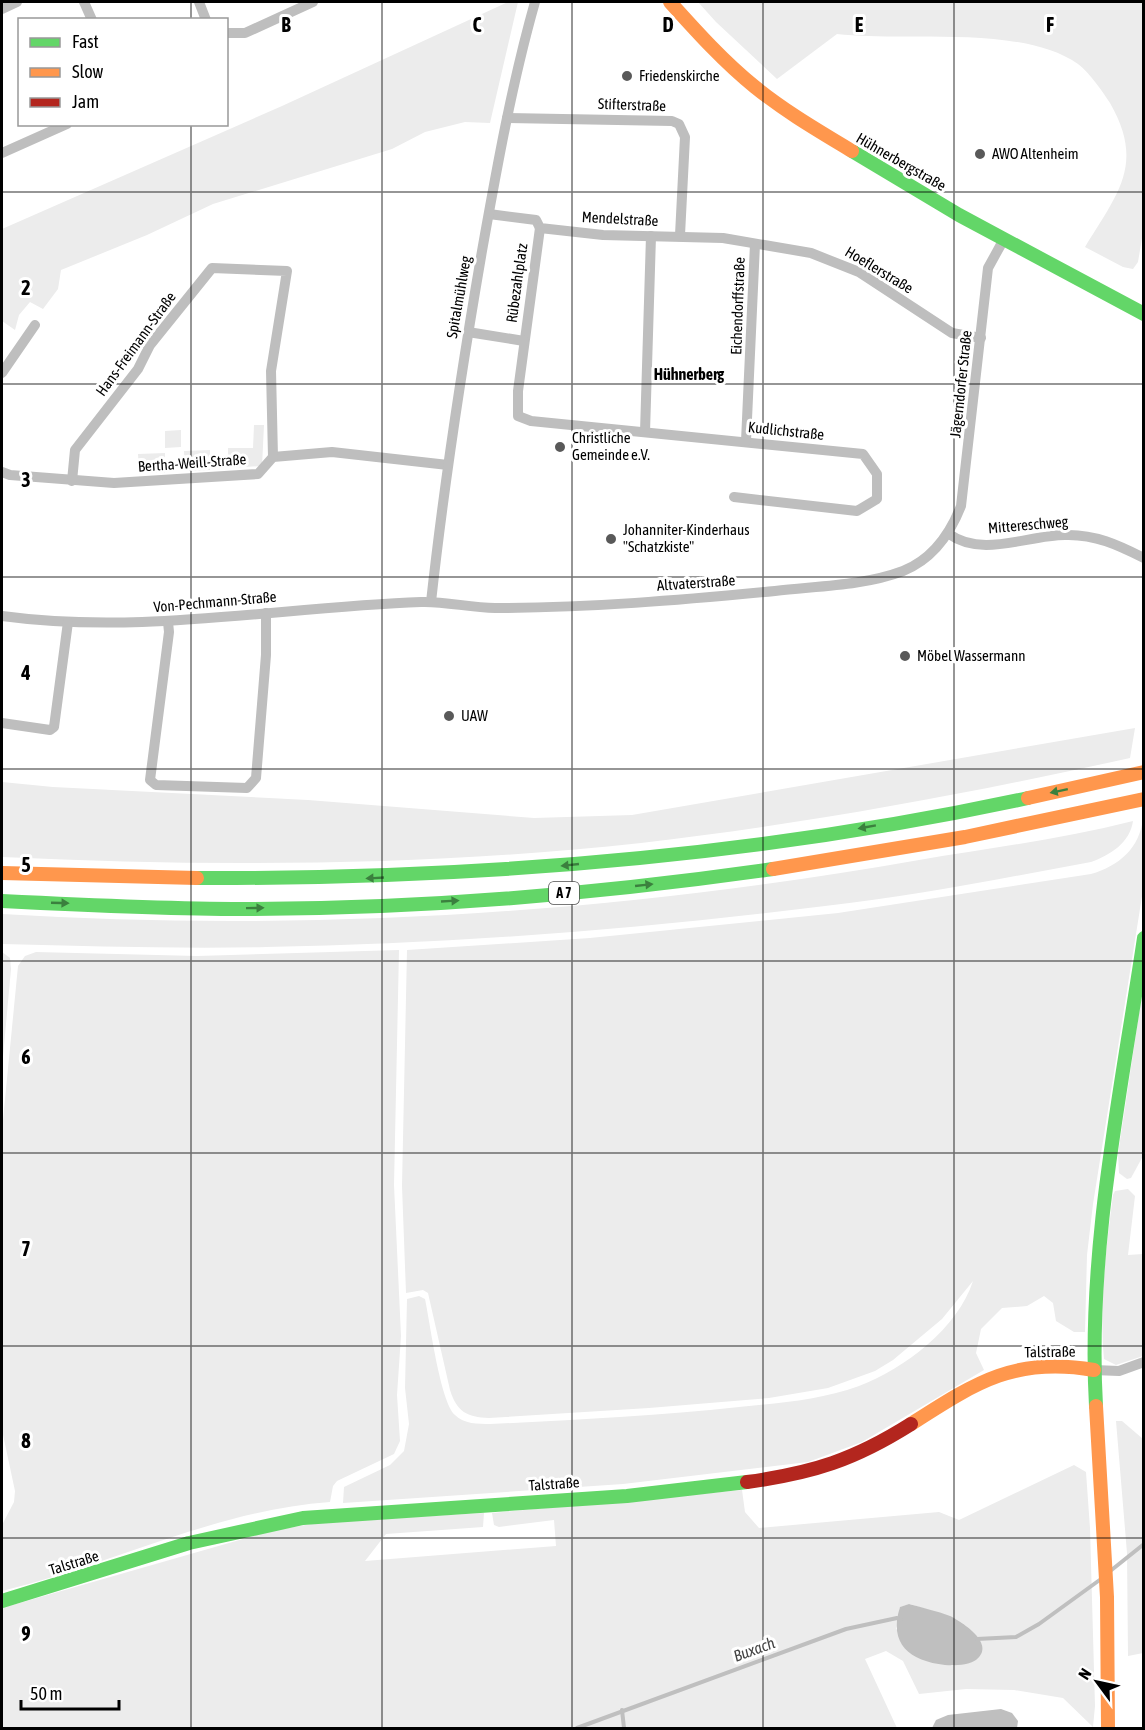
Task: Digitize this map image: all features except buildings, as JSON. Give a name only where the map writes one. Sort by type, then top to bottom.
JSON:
[{"type":"main road","name":"Hühnerbergstraße","points":[[669,2],[716,52],[773,102],[838,145],[1143,314]]},
{"type":"main road","name":"A 7","points":[[2,873],[228,881],[338,880],[504,872],[663,856],[824,835],[987,806],[1143,772]]},
{"type":"main road","name":"A 7","points":[[2,901],[243,909],[362,906],[525,897],[682,881],[842,859],[991,833],[1143,799]]},
{"type":"main road","points":[[1108,1728],[1107,1597],[1094,1370],[1095,1286],[1100,1229],[1143,938]]},
{"type":"main road","name":"Talstraße","points":[[2,1601],[202,1540],[303,1518],[569,1500],[713,1486],[809,1471],[869,1450],[971,1388],[1003,1373],[1044,1365],[1094,1370]]},
{"type":"street","points":[[2,9],[17,2]]},
{"type":"street","points":[[84,2],[91,18]]},
{"type":"street","points":[[199,2],[205,18]]},
{"type":"street","points":[[228,33],[245,33],[313,2]]},
{"type":"street","name":"Spitalmühlweg","points":[[430,602],[468,332],[507,118],[535,2]]},
{"type":"street","name":"Stifterstraße","points":[[507,118],[672,121],[679,124],[685,137],[680,236]]},
{"type":"street","points":[[2,153],[63,126]]},
{"type":"street","name":"Mendelstraße","points":[[489,214],[536,220],[540,228],[651,236],[723,238],[755,244]]},
{"type":"street","name":"Rübezahlplatz","points":[[516,409],[540,228]]},
{"type":"street","points":[[645,432],[651,236]]},
{"type":"street","name":"Jägerndorfer Straße","points":[[949,534],[961,506],[965,487],[988,268],[1004,239]]},
{"type":"street","name":"Hoeflerstraße","points":[[755,244],[832,260],[860,272],[952,333],[981,338]]},
{"type":"street","name":"Eichendorffstraße","points":[[746,441],[755,244]]},
{"type":"street","name":"Hans-Freimann-Straße","points":[[72,481],[75,450],[138,369],[150,345],[212,268],[287,271],[271,371],[273,457]]},
{"type":"street","points":[[2,373],[35,325]]},
{"type":"street","name":"Rübezahlplatz","points":[[468,332],[524,341]]},
{"type":"street","name":"Kudlichstraße","points":[[516,409],[518,416],[531,421],[863,454],[877,474],[877,499],[857,511],[734,497]]},
{"type":"street","points":[[273,457],[332,452],[448,465]]},
{"type":"street","name":"Bertha-Weill-Straße","points":[[2,472],[10,476],[114,483],[258,474],[273,457]]},
{"type":"street","name":"Mittereschweg","points":[[949,534],[964,542],[983,544],[1064,535],[1094,537],[1119,545],[1143,558]]},
{"type":"street","name":"Altvaterstraße","points":[[430,602],[493,608],[617,604],[856,582],[888,576],[917,564],[949,534]]},
{"type":"street","name":"Von-Pechmann-Straße","points":[[2,616],[68,622],[168,622],[430,602]]},
{"type":"street","points":[[168,622],[169,632],[150,780],[156,785],[247,788],[256,778],[266,655],[266,613]]},
{"type":"street","points":[[2,723],[50,730],[54,727],[68,622]]},
{"type":"street","points":[[1094,1370],[1119,1371],[1143,1362]]},
{"type":"shaded area","points":[[508,2],[518,2],[490,123],[465,122],[425,132],[392,149],[213,204],[147,235],[61,270],[58,289],[43,309],[30,302],[19,315],[15,330],[2,321],[2,229],[282,106]]},
{"type":"shaded area","points":[[698,2],[1143,2],[1144,226],[1138,262],[1133,269],[1123,267],[1085,247],[1117,194],[1123,178],[1126,144],[1110,103],[1091,77],[1078,64],[1054,52],[1026,44],[994,39],[837,34],[777,79]]},
{"type":"shaded area","points":[[254,425],[264,425],[262,466],[228,468],[228,448],[253,448]]},
{"type":"shaded area","points":[[181,430],[181,447],[165,448],[165,431]]},
{"type":"shaded area","points":[[210,450],[210,470],[185,471],[184,451]]},
{"type":"shaded area","points":[[165,453],[165,473],[139,473],[138,454]]},
{"type":"shaded area","points":[[1135,728],[1130,758],[887,807],[764,827],[641,843],[482,856],[322,862],[162,862],[2,857],[2,782],[53,787],[308,800],[534,818],[632,815]]},
{"type":"shaded area","points":[[1143,818],[1143,890],[1093,1204],[1087,1255],[1085,1332],[1074,1332],[1056,1321],[1053,1303],[1044,1296],[1027,1306],[1002,1308],[981,1329],[976,1353],[984,1370],[862,1442],[808,1462],[623,1484],[343,1503],[344,1487],[390,1465],[404,1451],[409,1424],[405,1388],[407,1299],[419,1296],[425,1299],[440,1378],[455,1415],[467,1422],[490,1424],[708,1410],[800,1400],[844,1391],[876,1379],[911,1358],[927,1345],[955,1315],[973,1281],[942,1319],[893,1360],[875,1371],[828,1388],[769,1398],[649,1408],[489,1418],[469,1415],[456,1404],[450,1390],[428,1293],[423,1290],[406,1293],[402,1186],[407,950],[590,938],[838,913],[1091,874],[1119,861],[1133,847]]},
{"type":"shaded area","points":[[1133,821],[1128,836],[1118,847],[1091,862],[892,897],[755,914],[546,934],[406,943],[200,948],[2,944],[2,914],[232,921],[462,914],[577,905],[805,878],[1053,838]]},
{"type":"shaded area","points":[[399,950],[394,1185],[401,1336],[397,1395],[400,1441],[394,1454],[337,1481],[333,1486],[330,1502],[288,1507],[205,1527],[43,1580],[2,1591],[2,1525],[14,1502],[15,1491],[2,1430],[2,1130],[18,966],[25,956],[36,952],[197,956]]},
{"type":"shaded area","points":[[2,952],[10,958],[11,969],[2,1068]]},
{"type":"shaded area","points":[[1143,987],[1143,1156],[1131,1178],[1127,1179],[1119,1173],[1118,1154]]},
{"type":"shaded area","points":[[1128,1189],[1135,1196],[1128,1255],[1143,1254],[1143,1356],[1116,1365],[1104,1359],[1102,1318],[1104,1277],[1113,1195],[1115,1191]]},
{"type":"shaded area","points":[[1116,1421],[1122,1421],[1143,1439],[1143,1653],[1128,1656],[1127,1553]]},
{"type":"shaded area","points":[[1074,1465],[1086,1472],[1090,1528],[1095,1706],[1093,1727],[1063,1698],[1014,1690],[966,1689],[919,1694],[903,1661],[886,1651],[865,1659],[897,1728],[2,1728],[2,1608],[271,1531],[323,1522],[484,1513],[483,1527],[386,1534],[365,1561],[556,1546],[554,1520],[499,1527],[494,1525],[492,1513],[742,1490],[745,1512],[759,1528],[939,1512],[959,1520]],"holes":[[[910,1604],[950,1617],[976,1660],[952,1666],[896,1629],[900,1607]]]},
{"type":"shaded area","points":[[909,1604],[945,1614],[962,1623],[980,1641],[981,1654],[973,1662],[952,1665],[933,1663],[912,1655],[900,1641],[897,1631],[900,1607]]},
{"type":"shaded area","points":[[1001,1709],[1012,1713],[1018,1721],[1017,1728],[932,1728],[936,1720],[948,1715]]},
{"type":"waterway","name":"Buxach","points":[[1109,1572],[1144,1544]]},
{"type":"waterway","name":"Buxach","points":[[977,1639],[1016,1637],[1039,1624],[1101,1579]]},
{"type":"waterway","name":"Buxach","points":[[577,1728],[846,1629],[897,1618],[901,1620]]},
{"type":"waterway","name":"Buxach","points":[[622,1710],[624,1728]]},
{"type":"traffic: fast","points":[[852,151],[959,215],[1144,314]]},
{"type":"traffic: fast","points":[[197,878],[406,874],[615,861],[822,836],[1028,798]]},
{"type":"traffic: fast","points":[[2,901],[213,909],[376,906],[575,893],[773,869]]},
{"type":"traffic: fast","points":[[1096,1406],[1096,1288],[1101,1230],[1116,1113],[1144,938]]},
{"type":"traffic: fast","points":[[2,1601],[189,1543],[303,1518],[627,1496],[747,1482]]},
{"type":"traffic: slow","points":[[670,2],[722,57],[755,87],[791,113],[852,151]]},
{"type":"traffic: slow","points":[[1028,798],[1144,772]]},
{"type":"traffic: slow","points":[[773,869],[965,837],[1144,799]]},
{"type":"traffic: slow","points":[[2,873],[197,878]]},
{"type":"traffic: slow","points":[[911,1424],[955,1396],[997,1376],[1041,1367],[1094,1370]]},
{"type":"traffic: slow","points":[[1096,1406],[1107,1597],[1108,1728]]},
{"type":"traffic: jam","points":[[747,1482],[792,1474],[832,1463],[871,1447],[911,1424]]},
{"type":"place","name":"Friedenskirche","points":[[627,76]]},
{"type":"place","name":"AWO Altenheim","points":[[980,154]]},
{"type":"place","name":"Christliche Gemeinde e.V.","points":[[560,447]]},
{"type":"place","name":"Johanniter-Kinderhaus \"Schatzkiste\"","points":[[611,539]]},
{"type":"place","name":"Möbel Wassermann","points":[[905,656]]},
{"type":"place","name":"UAW","points":[[449,716]]},
{"type":"district","name":"Hühnerberg","points":[[689,374]]}]
